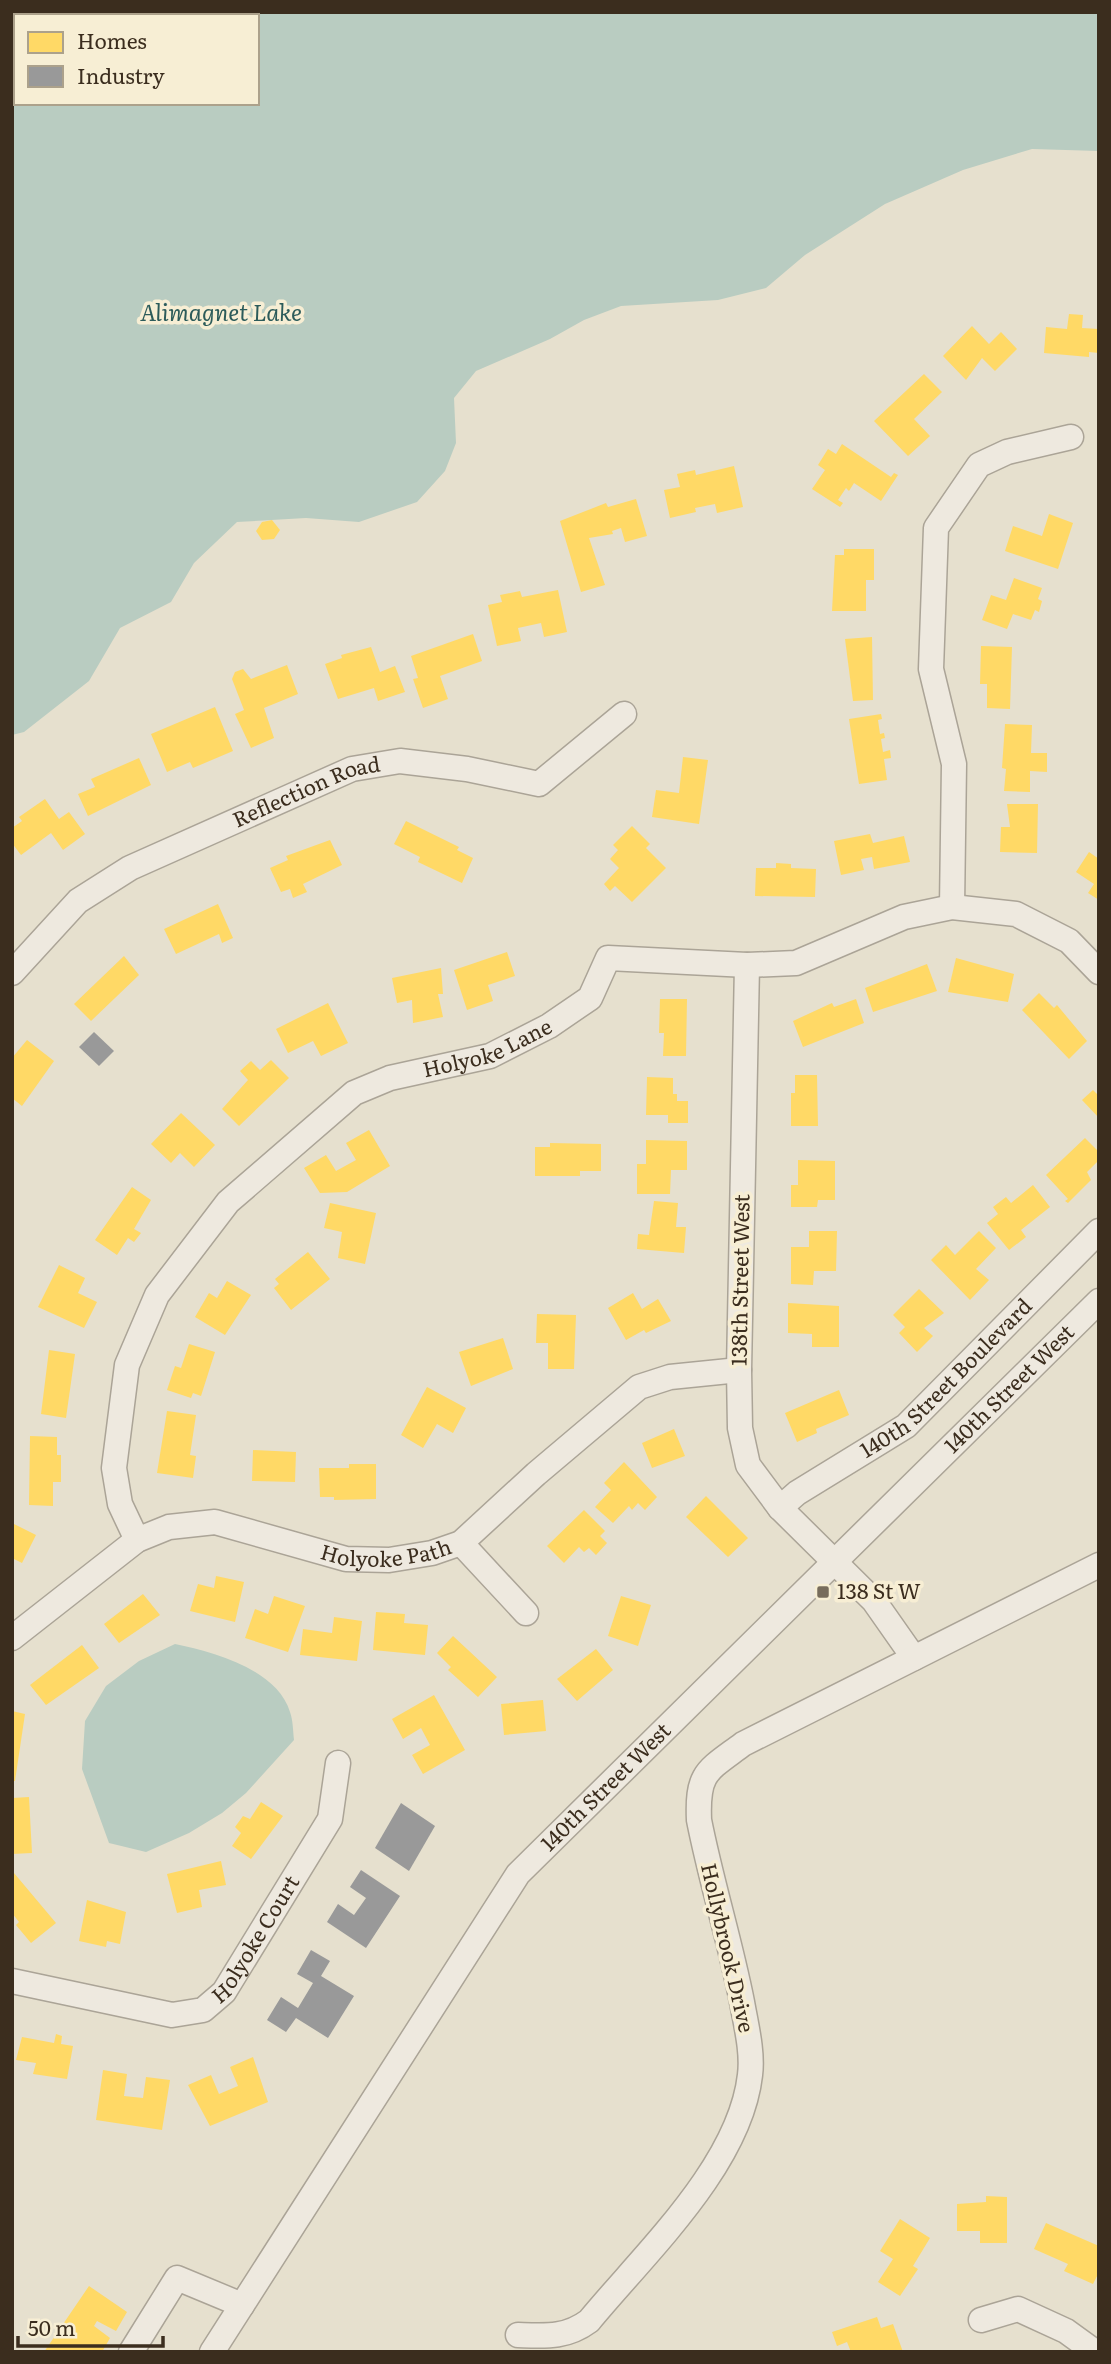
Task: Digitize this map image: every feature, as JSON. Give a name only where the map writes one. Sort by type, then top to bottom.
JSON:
[{"type":"street","points":[[952,907],[954,764],[931,669],[936,528],[979,465],[1007,452],[1071,436]]},
{"type":"street","name":"Reflection Road","points":[[12,973],[78,901],[130,867],[352,769],[400,761],[467,769],[539,784],[624,714]]},
{"type":"street","name":"Holyoke Lane","points":[[137,1540],[120,1504],[114,1468],[127,1365],[157,1295],[228,1202],[354,1093],[390,1078],[490,1056],[549,1026],[590,998],[608,958],[747,964],[796,963],[904,917],[952,907],[1016,914],[1069,941],[1099,972]]},
{"type":"street","name":"138th Street West","points":[[747,964],[739,1370],[740,1429],[748,1465],[780,1508],[874,1601],[914,1658]]},
{"type":"street","name":"140th Street Boulevard","points":[[780,1508],[797,1493],[906,1426],[1099,1231]]},
{"type":"street","name":"140th Street West","points":[[212,2352],[518,1874],[1099,1301]]},
{"type":"street","name":"Holyoke Path","points":[[12,1638],[137,1540],[169,1527],[215,1522],[346,1559],[389,1560],[432,1553],[461,1543],[536,1474],[639,1387],[670,1377],[739,1370]]},
{"type":"street","points":[[461,1543],[526,1613]]},
{"type":"street","name":"Hollybrook Drive","points":[[518,2335],[557,2336],[573,2332],[589,2321],[708,2179],[727,2148],[743,2111],[751,2073],[747,2029],[699,1820],[698,1790],[709,1770],[743,1744],[1099,1565]]},
{"type":"street","name":"Holyoke Court","points":[[12,1981],[172,2015],[202,2010],[224,1992],[330,1819],[338,1763]]},
{"type":"street","points":[[131,2352],[177,2278],[242,2305]]},
{"type":"street","points":[[981,2320],[1018,2309],[1066,2331],[1094,2352]]},
{"type":"water","name":"Alimagnet Lake","points":[[12,12],[1099,12],[1099,151],[1032,149],[963,170],[885,204],[805,255],[766,288],[718,300],[621,306],[584,320],[550,339],[476,371],[454,398],[456,443],[445,471],[417,502],[359,522],[306,518],[237,522],[194,563],[171,602],[120,628],[89,681],[24,732],[12,735]]},
{"type":"water","points":[[175,1644],[242,1665],[272,1684],[283,1697],[290,1712],[294,1740],[246,1793],[222,1813],[189,1833],[146,1852],[109,1843],[82,1769],[85,1721],[106,1686],[139,1661]]},
{"type":"building: Homes","points":[[1069,314],[1083,315],[1082,328],[1099,329],[1099,353],[1089,352],[1089,357],[1044,353],[1046,327],[1067,329]]},
{"type":"building: Homes","points":[[972,326],[989,344],[1001,332],[1017,349],[995,371],[982,358],[966,380],[943,356]]},
{"type":"building: Homes","points":[[924,374],[942,392],[914,419],[930,436],[908,456],[874,421]]},
{"type":"building: Homes","points":[[842,444],[891,477],[894,473],[898,475],[881,501],[854,483],[849,491],[846,488],[838,500],[843,503],[840,507],[812,489],[825,470],[818,465],[828,449],[836,454]]},
{"type":"building: Homes","points":[[734,466],[743,507],[717,513],[715,504],[695,508],[696,512],[670,518],[664,490],[680,487],[677,474],[695,470],[696,475]]},
{"type":"building: Homes","points":[[636,499],[647,536],[625,542],[621,528],[612,531],[613,534],[589,538],[605,585],[581,592],[560,521],[606,503],[608,507]]},
{"type":"building: Homes","points":[[1049,514],[1073,523],[1058,569],[1005,551],[1013,526],[1042,536]]},
{"type":"building: Homes","points":[[272,520],[280,530],[274,539],[262,540],[256,531],[262,522]]},
{"type":"building: Homes","points":[[844,549],[874,549],[874,580],[866,580],[866,611],[832,611],[835,555],[844,555]]},
{"type":"building: Homes","points":[[1014,578],[1042,588],[1038,599],[1042,601],[1039,612],[1035,610],[1031,620],[1013,614],[1007,629],[982,620],[991,595],[1006,600]]},
{"type":"building: Homes","points":[[558,590],[567,632],[544,637],[541,623],[518,628],[521,641],[497,646],[488,605],[502,602],[500,595],[520,591],[522,597]]},
{"type":"building: Homes","points":[[473,634],[482,661],[440,676],[448,699],[423,708],[413,679],[418,678],[411,656]]},
{"type":"building: Homes","points":[[872,637],[873,700],[853,701],[845,639]]},
{"type":"building: Homes","points":[[981,646],[1012,647],[1010,709],[987,708],[987,684],[980,684]]},
{"type":"building: Homes","points":[[371,647],[380,672],[395,666],[405,692],[378,701],[374,688],[338,699],[325,664],[342,658],[341,655]]},
{"type":"building: Homes","points":[[287,665],[298,694],[264,708],[274,738],[251,748],[235,714],[244,710],[232,679],[235,672],[243,669],[251,679]]},
{"type":"building: Homes","points":[[215,707],[233,751],[193,768],[190,762],[167,772],[151,734]]},
{"type":"building: Homes","points":[[881,714],[882,719],[878,720],[880,734],[884,733],[885,738],[881,739],[883,752],[890,750],[891,758],[884,759],[887,780],[859,784],[849,719]]},
{"type":"building: Homes","points":[[1005,724],[1032,725],[1031,753],[1047,753],[1047,772],[1030,771],[1030,792],[1004,791],[1006,769],[1002,768]]},
{"type":"building: Homes","points":[[683,757],[708,760],[699,824],[652,817],[656,790],[679,793]]},
{"type":"building: Homes","points":[[139,758],[151,785],[88,816],[78,794],[95,787],[91,779]]},
{"type":"building: Homes","points":[[45,799],[59,819],[69,812],[85,834],[63,850],[51,833],[21,855],[12,843],[12,828],[22,821],[19,817]]},
{"type":"building: Homes","points":[[1007,804],[1038,804],[1037,853],[1000,852],[1001,827],[1010,827]]},
{"type":"building: Homes","points":[[406,821],[459,847],[457,850],[473,858],[462,883],[418,862],[420,857],[394,844]]},
{"type":"building: Homes","points":[[632,826],[650,844],[646,848],[666,868],[632,902],[615,886],[610,891],[604,884],[619,868],[610,859],[618,850],[613,845]]},
{"type":"building: Homes","points":[[870,834],[873,843],[904,836],[910,862],[874,869],[872,857],[861,859],[864,870],[841,875],[834,841]]},
{"type":"building: Homes","points":[[330,840],[342,865],[303,884],[307,892],[293,898],[290,889],[281,892],[270,868],[288,860],[286,856]]},
{"type":"building: Homes","points":[[1089,852],[1099,859],[1099,900],[1088,893],[1094,884],[1076,872]]},
{"type":"building: Homes","points":[[776,863],[791,864],[791,868],[816,869],[815,897],[755,896],[756,868],[776,868]]},
{"type":"building: Homes","points":[[218,904],[233,938],[222,943],[219,934],[176,954],[164,929]]},
{"type":"building: Homes","points":[[507,952],[515,976],[488,985],[493,1001],[467,1010],[454,970]]},
{"type":"building: Homes","points":[[124,956],[139,975],[91,1021],[74,1004]]},
{"type":"building: Homes","points":[[956,958],[1014,974],[1008,1002],[948,992]]},
{"type":"building: Homes","points":[[927,964],[937,991],[873,1012],[865,988]]},
{"type":"building: Homes","points":[[441,968],[443,994],[438,994],[443,1017],[413,1023],[412,1000],[397,1003],[392,978]]},
{"type":"building: Homes","points":[[1039,993],[1054,1008],[1057,1005],[1087,1041],[1069,1059],[1022,1010]]},
{"type":"building: Homes","points":[[660,999],[687,999],[686,1056],[663,1056],[664,1033],[659,1033]]},
{"type":"building: Homes","points":[[856,999],[864,1023],[803,1047],[793,1021],[832,1003],[834,1007]]},
{"type":"building: Homes","points":[[328,1003],[348,1043],[321,1056],[313,1041],[288,1053],[276,1029]]},
{"type":"building: Homes","points":[[27,1040],[54,1061],[22,1106],[12,1098],[12,1058]]},
{"type":"building: Homes","points":[[271,1060],[289,1078],[239,1126],[222,1109],[248,1080],[240,1071],[251,1061],[260,1070]]},
{"type":"building: Homes","points":[[795,1075],[817,1075],[818,1126],[791,1126],[791,1093],[795,1093]]},
{"type":"building: Homes","points":[[647,1077],[673,1078],[673,1094],[677,1094],[677,1101],[688,1101],[688,1123],[668,1123],[668,1115],[646,1115]]},
{"type":"building: Homes","points":[[1093,1090],[1099,1096],[1099,1118],[1082,1100]]},
{"type":"building: Homes","points":[[181,1113],[215,1145],[194,1167],[180,1153],[171,1163],[151,1144]]},
{"type":"building: Homes","points":[[369,1130],[390,1166],[347,1192],[320,1193],[304,1168],[326,1155],[336,1171],[356,1160],[346,1143]]},
{"type":"building: Homes","points":[[1085,1138],[1099,1152],[1099,1160],[1087,1172],[1091,1180],[1068,1203],[1065,1201],[1068,1199],[1046,1175]]},
{"type":"building: Homes","points":[[646,1140],[687,1141],[687,1170],[671,1170],[670,1194],[637,1194],[637,1164],[646,1164]]},
{"type":"building: Homes","points":[[550,1143],[601,1144],[601,1171],[580,1171],[580,1176],[535,1176],[535,1147],[550,1147]]},
{"type":"building: Homes","points":[[798,1160],[835,1161],[835,1200],[818,1200],[817,1207],[791,1207],[791,1185],[798,1185]]},
{"type":"building: Homes","points":[[1033,1185],[1050,1207],[1021,1230],[1026,1237],[1009,1250],[987,1223],[998,1214],[993,1207],[1006,1197],[1011,1203]]},
{"type":"building: Homes","points":[[132,1187],[151,1200],[134,1229],[141,1233],[134,1242],[128,1238],[117,1255],[95,1240]]},
{"type":"building: Homes","points":[[654,1201],[678,1203],[676,1227],[686,1227],[684,1253],[637,1249],[638,1234],[649,1235]]},
{"type":"building: Homes","points":[[330,1203],[376,1213],[365,1264],[338,1258],[342,1232],[324,1228]]},
{"type":"building: Homes","points":[[809,1231],[837,1231],[836,1271],[814,1271],[813,1285],[791,1284],[791,1247],[809,1247]]},
{"type":"building: Homes","points":[[979,1231],[996,1248],[976,1269],[989,1280],[970,1300],[931,1260],[946,1245],[955,1255]]},
{"type":"building: Homes","points":[[308,1252],[330,1279],[291,1310],[274,1288],[279,1284],[275,1279]]},
{"type":"building: Homes","points":[[59,1265],[85,1278],[78,1293],[97,1302],[84,1328],[38,1307]]},
{"type":"building: Homes","points":[[227,1281],[251,1295],[225,1335],[195,1317],[209,1293],[217,1298]]},
{"type":"building: Homes","points":[[919,1289],[944,1313],[924,1328],[933,1336],[917,1352],[899,1333],[905,1327],[893,1315]]},
{"type":"building: Homes","points":[[633,1293],[642,1309],[658,1299],[671,1321],[646,1333],[644,1330],[626,1340],[608,1308]]},
{"type":"building: Homes","points":[[788,1303],[839,1306],[839,1347],[812,1347],[812,1334],[788,1333]]},
{"type":"building: Homes","points":[[537,1314],[576,1315],[574,1369],[548,1369],[548,1343],[536,1343]]},
{"type":"building: Homes","points":[[503,1338],[513,1369],[471,1386],[459,1352]]},
{"type":"building: Homes","points":[[189,1344],[215,1352],[201,1396],[193,1393],[191,1398],[167,1390],[175,1366],[181,1368]]},
{"type":"building: Homes","points":[[49,1350],[75,1354],[66,1418],[41,1414]]},
{"type":"building: Homes","points":[[427,1387],[466,1408],[453,1433],[437,1424],[423,1448],[401,1435]]},
{"type":"building: Homes","points":[[839,1390],[849,1415],[816,1429],[817,1433],[797,1442],[785,1413]]},
{"type":"building: Homes","points":[[167,1411],[196,1415],[190,1455],[196,1456],[193,1478],[157,1473]]},
{"type":"building: Homes","points":[[674,1429],[685,1456],[652,1468],[642,1443]]},
{"type":"building: Homes","points":[[30,1436],[57,1437],[57,1455],[61,1455],[61,1482],[53,1482],[53,1506],[29,1505]]},
{"type":"building: Homes","points":[[253,1450],[296,1452],[295,1482],[252,1481]]},
{"type":"building: Homes","points":[[624,1462],[657,1497],[645,1510],[638,1503],[632,1510],[629,1506],[613,1523],[595,1507],[611,1490],[604,1483]]},
{"type":"building: Homes","points":[[349,1464],[376,1464],[376,1499],[334,1500],[334,1497],[320,1497],[319,1468],[349,1468]]},
{"type":"building: Homes","points":[[706,1496],[748,1538],[728,1557],[686,1517]]},
{"type":"building: Homes","points":[[584,1510],[605,1531],[600,1536],[607,1543],[596,1555],[589,1548],[584,1552],[579,1547],[564,1563],[547,1546]]},
{"type":"building: Homes","points":[[12,1523],[36,1535],[22,1563],[12,1558]]},
{"type":"building: Homes","points":[[216,1576],[244,1582],[235,1622],[190,1611],[198,1584],[214,1588]]},
{"type":"building: Homes","points":[[143,1594],[160,1615],[119,1643],[104,1624]]},
{"type":"building: Homes","points":[[274,1596],[305,1606],[288,1652],[245,1638],[255,1609],[268,1614]]},
{"type":"building: Homes","points":[[621,1596],[651,1605],[638,1646],[608,1636]]},
{"type":"building: Homes","points":[[376,1612],[405,1614],[404,1623],[428,1625],[425,1655],[373,1650]]},
{"type":"building: Homes","points":[[334,1617],[362,1621],[357,1661],[300,1655],[303,1629],[332,1633]]},
{"type":"building: Homes","points":[[453,1636],[497,1677],[478,1697],[448,1670],[451,1667],[437,1653]]},
{"type":"building: Homes","points":[[82,1645],[99,1668],[46,1705],[30,1685]]},
{"type":"building: Homes","points":[[596,1649],[613,1670],[577,1701],[557,1679]]},
{"type":"building: Homes","points":[[434,1695],[465,1750],[423,1774],[412,1755],[430,1745],[421,1728],[403,1739],[392,1719]]},
{"type":"building: Homes","points":[[543,1700],[546,1731],[504,1735],[501,1704]]},
{"type":"building: Homes","points":[[12,1711],[25,1714],[15,1781],[12,1781]]},
{"type":"building: Homes","points":[[29,1797],[32,1853],[12,1854],[12,1798]]},
{"type":"building: Homes","points":[[261,1802],[283,1816],[251,1859],[232,1846],[241,1833],[235,1827],[243,1816],[250,1819]]},
{"type":"building: Homes","points":[[221,1861],[226,1885],[199,1890],[202,1907],[177,1913],[167,1874]]},
{"type":"building: Homes","points":[[14,1873],[56,1923],[31,1943],[16,1925],[19,1922],[12,1913]]},
{"type":"building: Homes","points":[[87,1900],[126,1912],[120,1944],[107,1941],[106,1947],[79,1941]]},
{"type":"building: Homes","points":[[56,2034],[62,2036],[61,2044],[73,2046],[67,2079],[33,2074],[36,2063],[16,2060],[22,2037],[54,2043]]},
{"type":"building: Homes","points":[[253,2057],[268,2102],[210,2126],[188,2085],[211,2075],[219,2094],[238,2086],[230,2067]]},
{"type":"building: Homes","points":[[103,2070],[127,2074],[124,2096],[143,2098],[146,2077],[170,2080],[162,2130],[96,2120]]},
{"type":"building: Homes","points":[[986,2196],[1007,2197],[1007,2243],[980,2243],[980,2231],[957,2231],[957,2204],[986,2202]]},
{"type":"building: Homes","points":[[900,2219],[930,2238],[913,2266],[918,2269],[900,2296],[878,2282],[893,2259],[880,2251]]},
{"type":"building: Homes","points":[[1046,2223],[1099,2246],[1099,2272],[1093,2284],[1064,2271],[1068,2264],[1034,2249]]},
{"type":"building: Homes","points":[[89,2286],[127,2312],[116,2331],[97,2321],[94,2326],[110,2338],[102,2352],[44,2352]]},
{"type":"building: Homes","points":[[877,2317],[881,2328],[893,2324],[903,2352],[851,2352],[847,2342],[837,2346],[832,2332]]},
{"type":"building: Industry","points":[[94,1032],[114,1051],[99,1066],[79,1047]]},
{"type":"building: Industry","points":[[401,1803],[435,1826],[409,1871],[375,1848]]},
{"type":"building: Industry","points":[[361,1870],[400,1896],[366,1948],[327,1922],[338,1904],[354,1915],[366,1898],[350,1887]]},
{"type":"building: Industry","points":[[311,1950],[330,1961],[321,1976],[354,1996],[328,2038],[296,2018],[286,2032],[267,2020],[281,1997],[298,2008],[313,1983],[297,1974]]},
{"type":"place","name":"138 St W","points":[[823,1592]]}]
